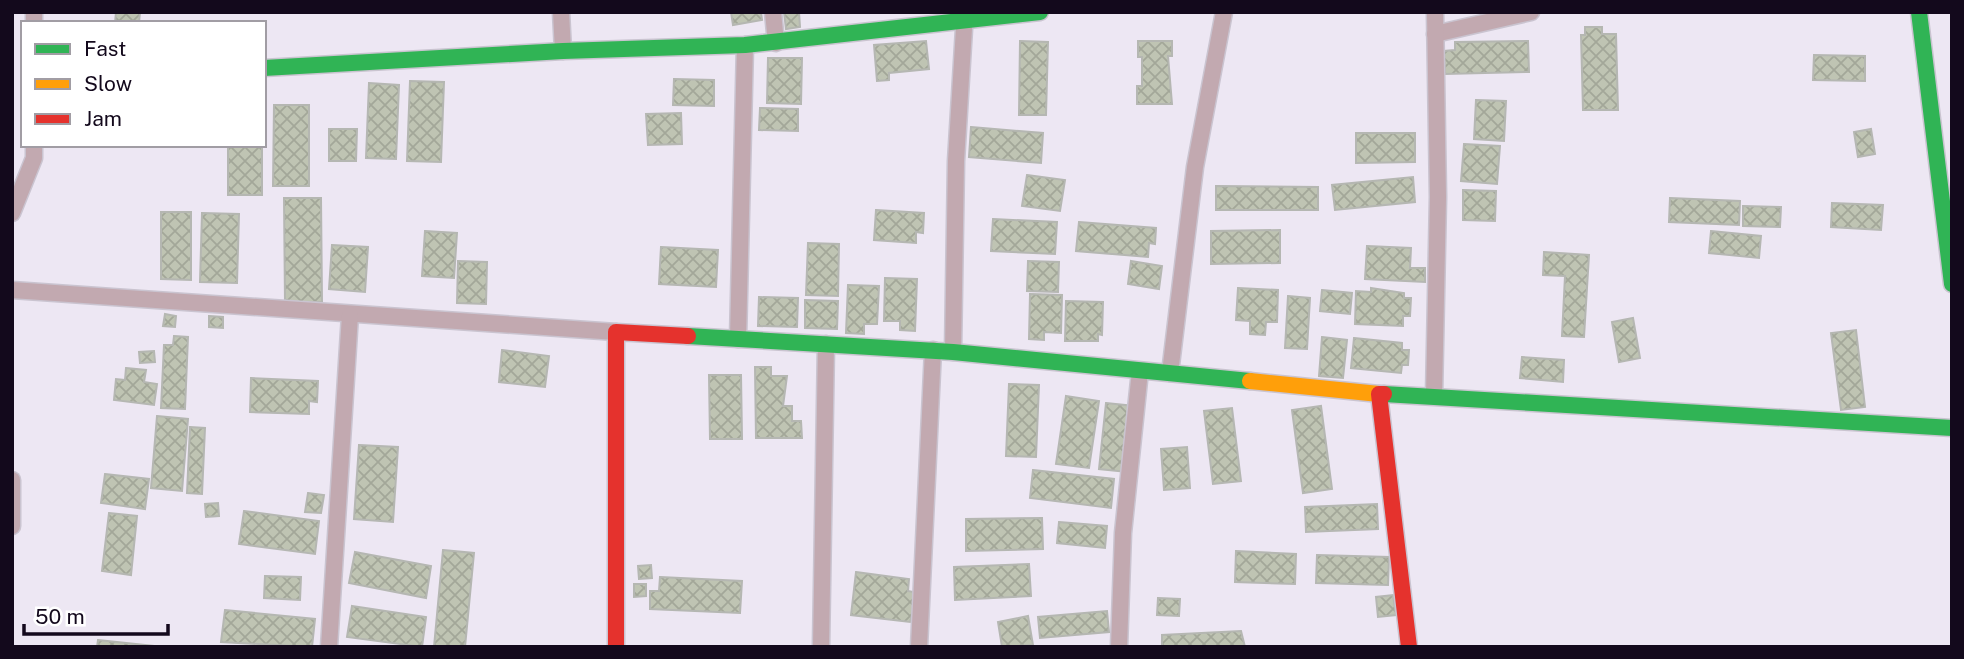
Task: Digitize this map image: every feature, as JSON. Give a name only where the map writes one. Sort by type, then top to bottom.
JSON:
[{"type":"main road","points":[[266,68],[563,51],[745,46],[965,17],[1040,12]]},
{"type":"main road","points":[[1919,12],[1952,284]]},
{"type":"main road","points":[[616,647],[616,332],[933,350],[1379,394],[1952,428]]},
{"type":"main road","points":[[1379,394],[1409,647]]},
{"type":"street","points":[[561,12],[563,51]]},
{"type":"street","points":[[773,12],[776,43]]},
{"type":"street","points":[[1170,373],[1195,167],[1224,12]]},
{"type":"street","points":[[1434,396],[1438,197],[1435,12]]},
{"type":"street","points":[[1435,34],[1531,12]]},
{"type":"street","points":[[953,352],[956,162],[965,17]]},
{"type":"street","points":[[738,339],[745,46]]},
{"type":"street","points":[[12,213],[34,158],[34,147]]},
{"type":"street","points":[[12,290],[616,332]]},
{"type":"street","points":[[329,647],[350,315]]},
{"type":"street","points":[[821,647],[826,344]]},
{"type":"street","points":[[919,647],[933,350]]},
{"type":"street","points":[[1119,647],[1123,533],[1140,371]]},
{"type":"street","points":[[12,480],[12,526]]},
{"type":"building","points":[[116,12],[140,12],[139,21],[115,21]]},
{"type":"building","points":[[731,12],[761,12],[762,20],[733,25]]},
{"type":"building","points":[[784,12],[799,12],[800,27],[786,29]]},
{"type":"building","points":[[1585,27],[1602,27],[1602,34],[1616,34],[1618,110],[1583,110],[1581,35],[1585,35]]},
{"type":"building","points":[[926,41],[929,69],[889,73],[889,80],[877,81],[874,45]]},
{"type":"building","points":[[1020,41],[1048,42],[1046,115],[1019,115]]},
{"type":"building","points":[[1138,41],[1172,41],[1172,56],[1168,56],[1172,104],[1137,104],[1137,86],[1142,86],[1142,57],[1138,57]]},
{"type":"building","points":[[1528,41],[1529,72],[1445,74],[1444,51],[1455,50],[1455,42]]},
{"type":"building","points":[[1814,55],[1865,56],[1865,81],[1813,80]]},
{"type":"building","points":[[768,58],[802,58],[801,104],[767,103]]},
{"type":"building","points":[[674,79],[714,80],[714,106],[673,105]]},
{"type":"building","points":[[410,81],[444,82],[441,162],[407,161]]},
{"type":"building","points":[[369,83],[399,85],[396,159],[366,158]]},
{"type":"building","points":[[1476,100],[1506,101],[1504,141],[1474,139]]},
{"type":"building","points":[[274,105],[309,105],[309,186],[273,186]]},
{"type":"building","points":[[760,108],[798,109],[798,131],[759,130]]},
{"type":"building","points":[[681,113],[682,144],[648,145],[646,114]]},
{"type":"building","points":[[971,127],[1043,133],[1041,163],[969,157]]},
{"type":"building","points":[[329,129],[357,129],[356,161],[329,161]]},
{"type":"building","points":[[1871,129],[1875,154],[1858,157],[1854,132]]},
{"type":"building","points":[[1356,133],[1415,133],[1415,162],[1356,163]]},
{"type":"building","points":[[1464,144],[1500,146],[1497,184],[1461,181]]},
{"type":"building","points":[[228,147],[262,147],[262,195],[228,195]]},
{"type":"building","points":[[1027,175],[1065,180],[1060,211],[1022,206]]},
{"type":"building","points":[[1413,177],[1415,202],[1335,210],[1332,185]]},
{"type":"building","points":[[1216,186],[1318,187],[1318,210],[1216,210]]},
{"type":"building","points":[[1463,190],[1496,191],[1495,221],[1463,220]]},
{"type":"building","points":[[284,198],[321,198],[322,302],[285,302]]},
{"type":"building","points":[[1670,198],[1740,201],[1739,225],[1669,222]]},
{"type":"building","points":[[1832,203],[1883,205],[1881,230],[1831,227]]},
{"type":"building","points":[[1743,206],[1781,207],[1780,227],[1743,226]]},
{"type":"building","points":[[876,210],[924,213],[923,233],[916,232],[916,243],[874,240]]},
{"type":"building","points":[[161,212],[191,212],[191,280],[161,279]]},
{"type":"building","points":[[202,213],[239,214],[237,283],[200,282]]},
{"type":"building","points":[[993,219],[1057,222],[1055,254],[991,251]]},
{"type":"building","points":[[1079,222],[1156,228],[1155,244],[1149,243],[1148,257],[1076,251]]},
{"type":"building","points":[[1280,230],[1280,263],[1211,264],[1211,231]]},
{"type":"building","points":[[425,231],[457,233],[454,278],[422,276]]},
{"type":"building","points":[[1711,231],[1761,236],[1759,258],[1709,253]]},
{"type":"building","points":[[808,243],[839,244],[838,296],[806,295]]},
{"type":"building","points":[[332,245],[368,247],[365,292],[329,289]]},
{"type":"building","points":[[1367,246],[1411,248],[1410,268],[1425,268],[1425,282],[1365,279]]},
{"type":"building","points":[[661,247],[718,250],[716,287],[659,284]]},
{"type":"building","points":[[1544,252],[1589,255],[1584,337],[1562,336],[1565,276],[1543,275]]},
{"type":"building","points":[[458,261],[487,262],[486,304],[457,303]]},
{"type":"building","points":[[1028,261],[1059,262],[1058,292],[1027,291]]},
{"type":"building","points":[[1131,261],[1162,266],[1159,289],[1128,284]]},
{"type":"building","points":[[885,278],[917,279],[915,331],[900,330],[900,321],[884,321]]},
{"type":"building","points":[[848,285],[879,286],[877,324],[864,324],[864,334],[846,333]]},
{"type":"building","points":[[1238,288],[1278,290],[1277,322],[1266,322],[1265,335],[1250,334],[1250,321],[1236,320]]},
{"type":"building","points":[[1371,288],[1404,293],[1404,298],[1411,298],[1410,316],[1403,316],[1403,326],[1355,324],[1356,291],[1371,292]]},
{"type":"building","points":[[1322,290],[1352,293],[1350,314],[1320,311]]},
{"type":"building","points":[[1030,294],[1062,295],[1061,333],[1044,332],[1044,340],[1029,339]]},
{"type":"building","points":[[1288,296],[1310,298],[1307,349],[1285,348]]},
{"type":"building","points":[[759,297],[798,298],[797,327],[758,326]]},
{"type":"building","points":[[805,300],[838,301],[837,329],[805,328]]},
{"type":"building","points":[[1066,301],[1103,302],[1102,335],[1098,334],[1098,341],[1065,341]]},
{"type":"building","points":[[165,314],[176,316],[175,327],[163,326]]},
{"type":"building","points":[[209,316],[223,317],[223,328],[209,327]]},
{"type":"building","points":[[1633,318],[1640,358],[1619,362],[1612,322]]},
{"type":"building","points":[[1856,330],[1865,407],[1841,410],[1831,333]]},
{"type":"building","points":[[174,336],[188,337],[185,409],[161,408],[164,345],[173,345]]},
{"type":"building","points":[[1322,337],[1347,340],[1343,378],[1319,376]]},
{"type":"building","points":[[1354,338],[1402,343],[1402,350],[1409,350],[1408,365],[1402,365],[1401,373],[1351,368]]},
{"type":"building","points":[[502,350],[549,356],[545,387],[499,382]]},
{"type":"building","points":[[154,351],[155,362],[140,363],[139,352]]},
{"type":"building","points":[[1522,357],[1564,360],[1563,382],[1520,378]]},
{"type":"building","points":[[755,367],[771,367],[771,376],[787,376],[783,406],[792,406],[792,421],[801,421],[802,438],[756,438]]},
{"type":"building","points":[[126,368],[146,370],[144,382],[157,384],[154,405],[114,400],[116,379],[125,380]]},
{"type":"building","points":[[709,375],[741,375],[742,439],[710,439]]},
{"type":"building","points":[[251,378],[318,381],[317,402],[309,401],[309,414],[250,412]]},
{"type":"building","points":[[1009,384],[1039,385],[1036,457],[1006,456]]},
{"type":"building","points":[[1066,396],[1099,401],[1089,468],[1056,464]]},
{"type":"building","points":[[1106,403],[1134,406],[1127,472],[1099,469]]},
{"type":"building","points":[[1321,406],[1332,489],[1303,493],[1292,410]]},
{"type":"building","points":[[1232,408],[1241,481],[1213,484],[1204,411]]},
{"type":"building","points":[[157,416],[188,419],[182,491],[151,488]]},
{"type":"building","points":[[190,427],[205,428],[202,494],[187,493]]},
{"type":"building","points":[[359,445],[398,447],[393,522],[354,519]]},
{"type":"building","points":[[1187,447],[1190,488],[1164,490],[1161,449]]},
{"type":"building","points":[[1033,470],[1114,479],[1111,508],[1030,498]]},
{"type":"building","points":[[105,474],[149,479],[145,509],[101,503]]},
{"type":"building","points":[[308,493],[324,495],[321,513],[305,512]]},
{"type":"building","points":[[218,503],[219,516],[206,517],[205,504]]},
{"type":"building","points":[[1377,504],[1378,529],[1306,532],[1305,507]]},
{"type":"building","points":[[244,511],[319,521],[315,554],[239,544]]},
{"type":"building","points":[[109,513],[137,516],[131,575],[102,571]]},
{"type":"building","points":[[1042,518],[1043,549],[966,551],[966,519]]},
{"type":"building","points":[[1059,522],[1107,526],[1105,548],[1057,543]]},
{"type":"building","points":[[443,550],[474,553],[465,647],[434,647]]},
{"type":"building","points":[[1236,551],[1296,554],[1295,584],[1235,582]]},
{"type":"building","points":[[355,552],[431,566],[426,598],[349,583]]},
{"type":"building","points":[[1317,555],[1389,557],[1388,585],[1316,583]]},
{"type":"building","points":[[1029,564],[1031,596],[955,600],[954,567]]},
{"type":"building","points":[[651,565],[652,578],[639,579],[638,566]]},
{"type":"building","points":[[856,572],[909,579],[908,591],[918,593],[910,622],[851,615]]},
{"type":"building","points":[[265,576],[301,577],[300,600],[264,598]]},
{"type":"building","points":[[660,577],[742,581],[740,613],[650,609],[650,591],[659,591]]},
{"type":"building","points":[[634,584],[646,584],[646,596],[634,597]]},
{"type":"building","points":[[1393,595],[1396,615],[1378,617],[1376,597]]},
{"type":"building","points":[[1158,598],[1180,599],[1179,616],[1157,615]]},
{"type":"building","points":[[352,606],[426,617],[422,647],[347,637]]},
{"type":"building","points":[[225,610],[315,619],[312,647],[221,642]]},
{"type":"building","points":[[1107,611],[1109,632],[1040,638],[1038,617]]},
{"type":"building","points":[[1028,616],[1033,645],[1002,647],[998,622]]},
{"type":"building","points":[[1241,631],[1245,647],[1162,647],[1162,635]]},
{"type":"building","points":[[98,640],[164,647],[97,647]]},
{"type":"traffic: fast","points":[[266,68],[563,51],[745,45],[1040,12]]},
{"type":"traffic: fast","points":[[1919,12],[1952,284]]},
{"type":"traffic: fast","points":[[688,336],[953,352],[1250,381]]},
{"type":"traffic: fast","points":[[1384,394],[1952,428]]},
{"type":"traffic: slow","points":[[1250,381],[1379,394]]},
{"type":"traffic: jam","points":[[616,647],[616,332],[688,336]]},
{"type":"traffic: jam","points":[[1384,394],[1379,394],[1409,647]]}]
